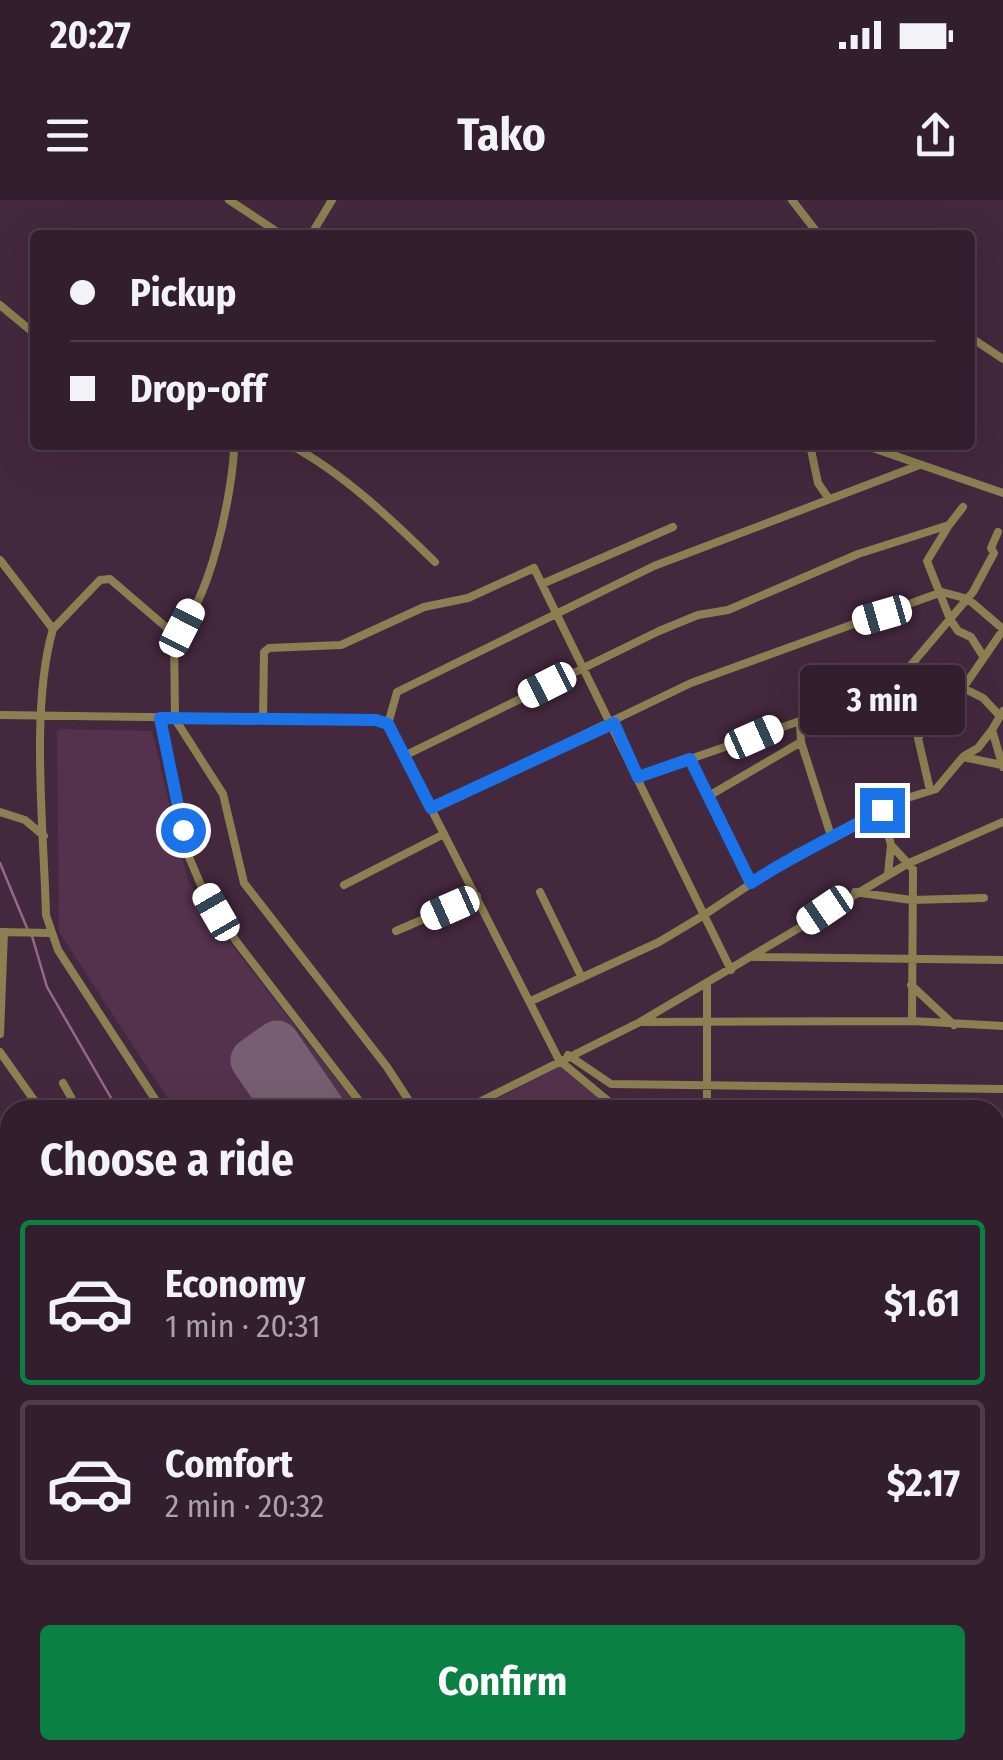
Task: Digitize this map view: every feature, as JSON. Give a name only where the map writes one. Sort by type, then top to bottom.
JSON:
[{"type":"main road","points":[[306,1760],[375,1760]]},
{"type":"street","points":[[229,200],[274,230]]},
{"type":"street","points":[[314,230],[332,200]]},
{"type":"street","points":[[792,200],[814,230]]},
{"type":"street","points":[[0,305],[30,330]]},
{"type":"street","points":[[975,340],[1003,359]]},
{"type":"street","points":[[174,634],[182,628],[194,604],[215,550],[230,502],[234,450]]},
{"type":"street","points":[[299,450],[340,473],[367,504],[434,562]]},
{"type":"street","points":[[811,450],[818,484],[830,498]]},
{"type":"street","points":[[877,450],[1003,493]]},
{"type":"street","points":[[607,1100],[559,1060],[388,724],[396,692],[654,566],[918,466]]},
{"type":"street","points":[[963,507],[928,557],[950,619],[958,631],[972,637],[983,656]]},
{"type":"street","points":[[404,756],[582,667],[698,615],[728,610],[858,554],[948,525]]},
{"type":"street","points":[[542,584],[673,527]]},
{"type":"street","points":[[638,777],[896,684],[968,599],[994,554],[992,548],[998,532]]},
{"type":"street","points":[[0,560],[53,629]]},
{"type":"street","points":[[263,720],[264,652],[269,648],[341,645],[424,607],[468,598],[534,568],[614,723],[731,970]]},
{"type":"street","points":[[156,1100],[58,950],[51,933],[44,836],[47,650],[53,629],[100,580],[110,579],[174,634],[175,719],[222,794],[244,883],[408,1100]]},
{"type":"street","points":[[431,808],[691,684],[939,594],[968,599],[1003,629],[963,688],[940,708],[918,738],[930,790]]},
{"type":"street","points":[[531,1001],[704,915],[797,853],[930,790],[963,757],[978,748],[1001,713],[963,688]]},
{"type":"street","points":[[0,715],[376,720],[388,724]]},
{"type":"street","points":[[160,718],[189,857],[203,890],[236,940],[358,1100]]},
{"type":"street","points":[[800,720],[802,742],[832,839]]},
{"type":"street","points":[[963,757],[1002,766],[992,730]]},
{"type":"street","points":[[708,797],[802,742]]},
{"type":"street","points":[[690,759],[751,883]]},
{"type":"street","points":[[882,810],[891,845],[888,874]]},
{"type":"street","points":[[0,812],[26,820],[44,836]]},
{"type":"street","points":[[482,1100],[640,1022],[906,864],[1003,822]]},
{"type":"street","points":[[344,885],[444,834]]},
{"type":"street","points":[[891,845],[896,845],[912,869],[912,1021]]},
{"type":"street","points":[[540,892],[582,978]]},
{"type":"street","points":[[856,892],[910,900],[984,898]]},
{"type":"street","points":[[396,931],[477,896]]},
{"type":"street","points":[[0,1034],[2,932],[51,933]]},
{"type":"street","points":[[754,957],[1003,960]]},
{"type":"street","points":[[706,984],[707,1100]]},
{"type":"street","points":[[911,985],[954,1025]]},
{"type":"street","points":[[640,1022],[912,1021],[1003,1026]]},
{"type":"street","points":[[0,1052],[34,1100]]},
{"type":"street","points":[[568,1056],[603,1082],[706,1087],[1003,1089]]},
{"type":"street","points":[[63,1083],[72,1100]]},
{"type":"shaded area","points":[[152,731],[188,881],[221,931],[352,1100],[168,1100],[59,932],[57,732]]},
{"type":"shaded area","points":[[566,1063],[612,1100],[494,1100]]},
{"type":"waterway","points":[[0,863],[27,928]]},
{"type":"waterway","points":[[32,936],[47,987],[112,1100]]},
{"type":"runway","points":[[280,1100],[253,1060],[277,1043],[316,1100]]},
{"type":"route","points":[[183,830],[160,718],[376,720],[388,724],[431,808],[614,723],[638,777],[690,759],[751,883],[797,853],[832,839],[882,810]]}]
